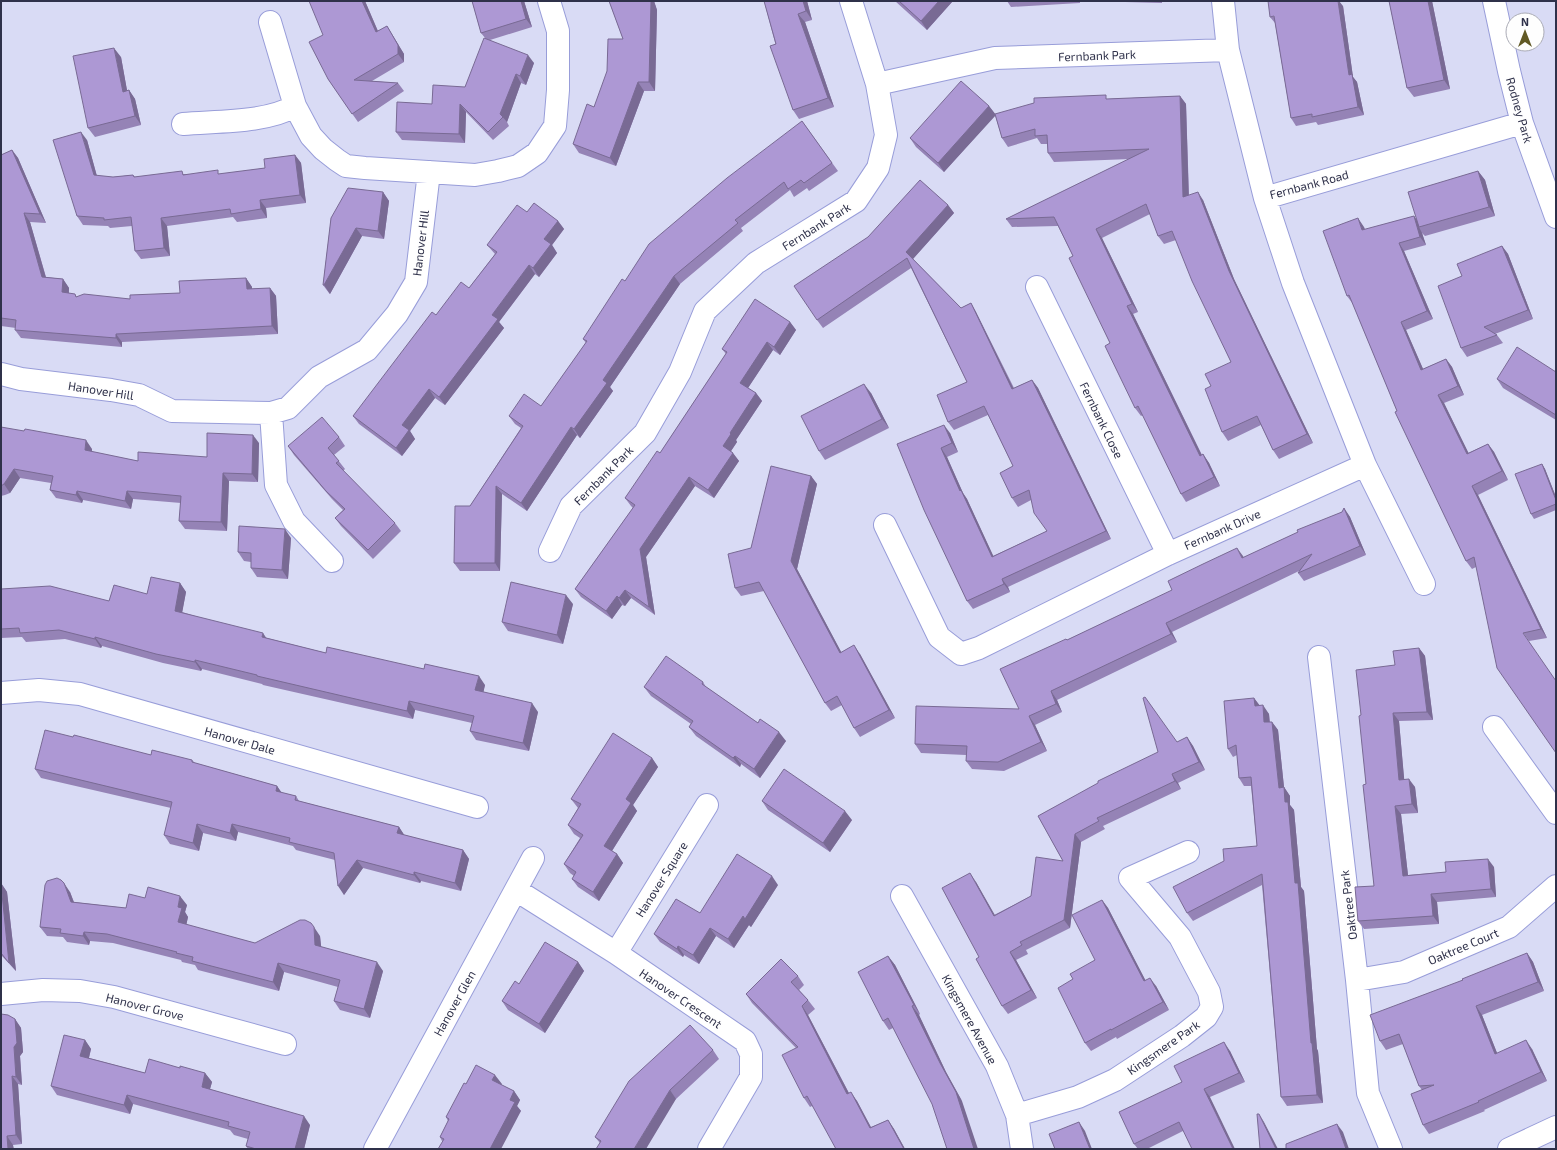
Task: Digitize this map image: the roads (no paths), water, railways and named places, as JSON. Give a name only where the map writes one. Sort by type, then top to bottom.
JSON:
[{"type":"street","points":[[270,22],[295,106],[312,136],[323,149],[346,166],[475,175],[518,166],[537,153],[555,126],[558,90],[558,31],[549,1]]},
{"type":"street","points":[[851,1],[877,84]]},
{"type":"street","name":"Fernbank Road","points":[[1223,1],[1228,50],[1265,198],[1522,123]]},
{"type":"street","name":"Rodney Park","points":[[1494,1],[1522,123],[1556,217]]},
{"type":"street","name":"Fernbank Park","points":[[550,552],[571,506],[645,433],[680,372],[705,312],[756,263],[856,201],[878,168],[886,135],[877,84],[994,58],[1228,50]]},
{"type":"street","points":[[183,124],[266,116],[286,111],[295,106]]},
{"type":"street","name":"Hanover Hill","points":[[1,374],[21,380],[111,390],[139,395],[172,412],[271,413],[288,408],[319,377],[367,350],[397,314],[416,282],[429,172]]},
{"type":"street","points":[[1265,198],[1293,283],[1364,465],[1424,584]]},
{"type":"street","name":"Fernbank Close","points":[[1037,287],[1168,554]]},
{"type":"street","points":[[271,413],[276,485],[294,521],[332,560]]},
{"type":"street","name":"Fernbank Drive","points":[[885,525],[939,637],[961,654],[979,648],[1168,554],[1364,465]]},
{"type":"street","name":"Oaktree Park","points":[[1319,657],[1358,980],[1368,1093],[1391,1149]]},
{"type":"street","name":"Hanover Dale","points":[[1,693],[39,690],[80,694],[477,807]]},
{"type":"street","points":[[1494,727],[1556,813]]},
{"type":"street","name":"Hanover Square","points":[[616,953],[706,806]]},
{"type":"street","name":"Kingsmere Park","points":[[1018,1115],[1078,1097],[1115,1080],[1182,1036],[1206,1017],[1212,1007],[1209,992],[1180,937],[1130,878],[1188,852]]},
{"type":"street","name":"Hanover Glen","points":[[375,1149],[533,858]]},
{"type":"street","name":"Oaktree Court","points":[[1358,980],[1404,972],[1509,927],[1556,886]]},
{"type":"street","name":"Hanover Crescent","points":[[516,890],[616,953],[745,1041],[751,1054],[751,1076],[710,1149]]},
{"type":"street","name":"Kingsmere Avenue","points":[[902,896],[997,1066],[1018,1115],[1022,1149]]},
{"type":"street","name":"Hanover Grove","points":[[1,994],[43,990],[80,991],[107,996],[285,1044]]},
{"type":"street","points":[[1509,1149],[1556,1127]]}]
